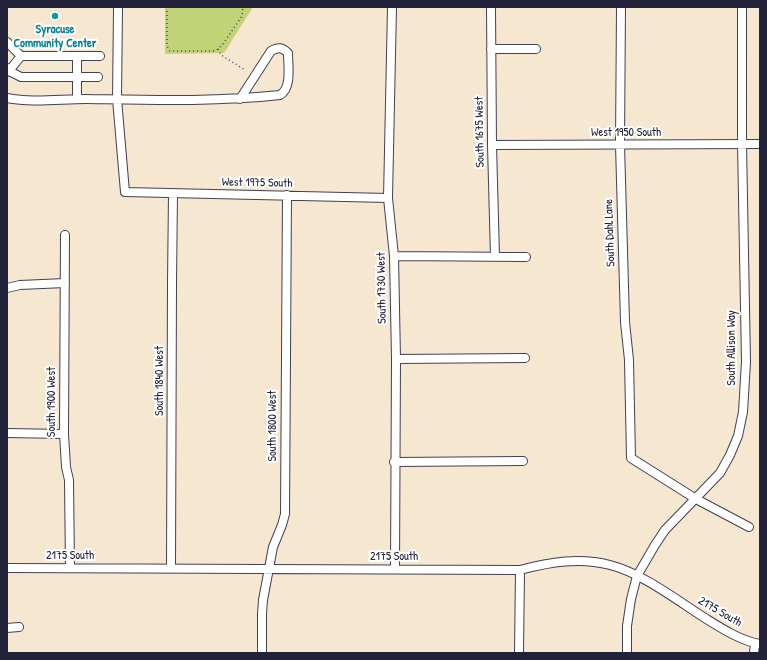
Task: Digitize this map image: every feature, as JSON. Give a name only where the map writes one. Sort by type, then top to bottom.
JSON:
[{"type":"street","points":[[117,99],[118,7]]},
{"type":"street","name":"South 1730 West","points":[[392,7],[388,198],[394,256],[396,359],[394,569]]},
{"type":"street","name":"South 1675 West","points":[[491,7],[492,145],[495,257]]},
{"type":"street","name":"South Dahl Lane","points":[[621,7],[620,145],[625,322],[629,360],[631,458],[696,499]]},
{"type":"street","name":"South Allison Way","points":[[627,653],[627,626],[631,599],[637,576],[654,545],[665,530],[720,473],[738,436],[743,412],[746,362],[742,144],[742,7]]},
{"type":"street","points":[[7,42],[21,56],[100,56]]},
{"type":"street","points":[[7,98],[21,100],[240,99],[280,95],[285,92],[288,86],[288,53],[284,49],[276,48],[271,51],[240,99]]},
{"type":"street","points":[[491,49],[536,49]]},
{"type":"street","points":[[21,56],[8,70],[21,77],[98,77]]},
{"type":"street","points":[[77,56],[77,99]]},
{"type":"street","name":"West 1975 South","points":[[117,99],[125,192],[388,198]]},
{"type":"street","name":"West 1950 South","points":[[492,145],[760,144]]},
{"type":"street","name":"South 1840 West","points":[[172,568],[173,194]]},
{"type":"street","name":"South 1800 West","points":[[262,653],[262,607],[273,547],[285,514],[287,195]]},
{"type":"street","name":"South 1900 West","points":[[65,235],[64,434],[66,467],[69,480],[70,568]]},
{"type":"street","points":[[394,256],[526,257]]},
{"type":"street","points":[[7,288],[20,285],[65,284]]},
{"type":"street","points":[[396,359],[525,358]]},
{"type":"street","points":[[7,433],[64,434]]},
{"type":"street","points":[[394,462],[523,461]]},
{"type":"street","points":[[696,499],[749,527]]},
{"type":"street","name":"2175 South","points":[[7,568],[520,570],[563,561],[582,562],[610,565],[637,576],[717,625],[757,643]]},
{"type":"street","points":[[519,653],[520,570]]},
{"type":"street","points":[[7,628],[19,627]]},
{"type":"street","points":[[754,653],[757,643]]},
{"type":"path","points":[[167,7],[167,46],[170,51],[213,51],[218,49],[242,16],[243,7]]},
{"type":"path","points":[[218,49],[221,56],[245,70]]},
{"type":"green space","points":[[165,7],[253,7],[224,53],[165,54]]},
{"type":"place","name":"Syracuse Community Center","points":[[55,16]]}]
